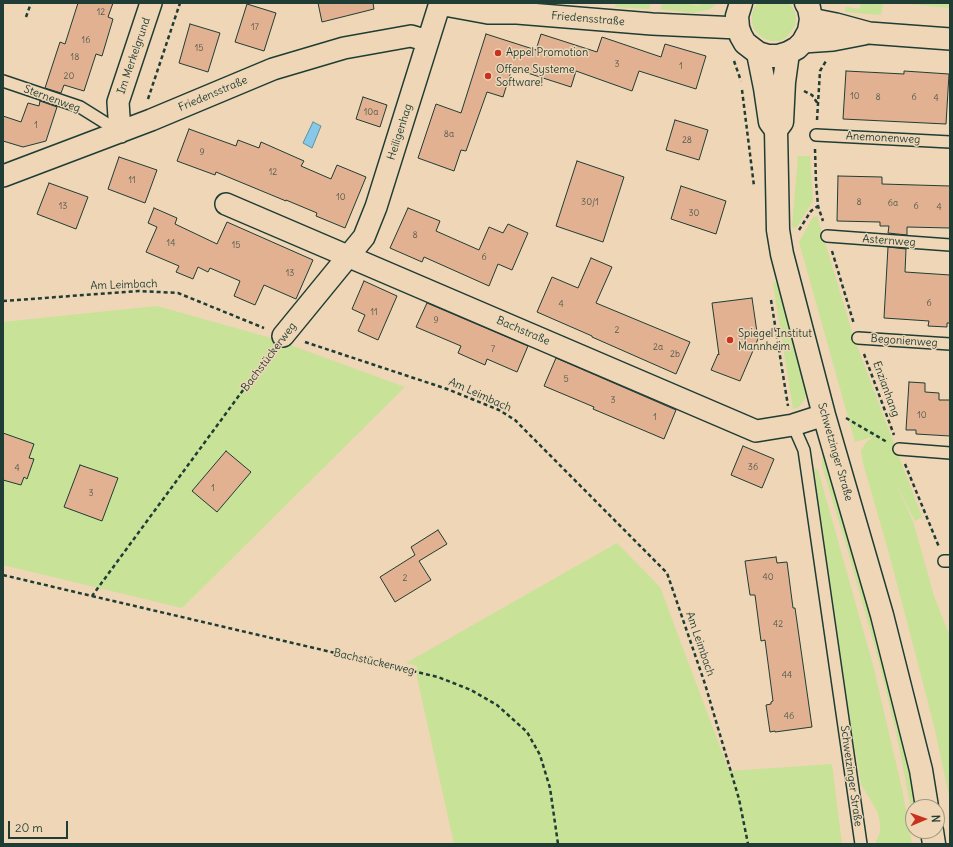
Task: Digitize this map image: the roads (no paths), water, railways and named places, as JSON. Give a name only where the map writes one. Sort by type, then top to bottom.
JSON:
[{"type":"main road","points":[[740,4],[737,16],[738,28],[745,43],[758,53],[768,56],[778,56],[796,48]]},
{"type":"main road","name":"Schwetzinger Straße","points":[[776,130],[782,122],[784,82],[796,48],[809,31],[808,11]]},
{"type":"main road","name":"Schwetzinger Straße","points":[[758,53],[770,122],[776,130],[778,230],[782,254],[834,416],[920,770],[925,799]]},
{"type":"street","name":"Im Merkelgrund","points":[[120,132],[118,102],[151,3]]},
{"type":"street","name":"Friedensstraße","points":[[440,3],[488,13],[517,13],[652,24],[738,28]]},
{"type":"street","name":"Heiligenhag","points":[[350,256],[364,238],[376,207],[440,3]]},
{"type":"street","points":[[808,11],[836,24],[868,33],[950,39]]},
{"type":"street","points":[[796,48],[868,33]]},
{"type":"street","name":"Friedensstraße","points":[[3,176],[151,120],[272,69],[344,48],[411,36],[428,41]]},
{"type":"street","name":"Bachstraße","points":[[226,204],[756,431],[834,416]]},
{"type":"street","name":"Bachstückerweg","points":[[284,336],[350,256]]},
{"type":"lane","name":"Sternenweg","points":[[3,81],[80,107],[120,132]]},
{"type":"lane","name":"Anemonenweg","points":[[816,135],[950,142]]},
{"type":"lane","name":"Asternweg","points":[[827,236],[950,245]]},
{"type":"lane","name":"Begonienweg","points":[[858,338],[950,344]]},
{"type":"lane","name":"Schwetzinger Straße","points":[[793,425],[804,450],[861,844]]},
{"type":"lane","points":[[899,449],[950,453]]},
{"type":"water","points":[[313,122],[321,126],[312,148],[303,143]]},
{"type":"place","name":"Appel Promotion","points":[[498,53]]},
{"type":"place","name":"Offene Systeme Software!","points":[[488,76]]},
{"type":"place","name":"Spiegel Institut Mannheim","points":[[730,340]]}]
